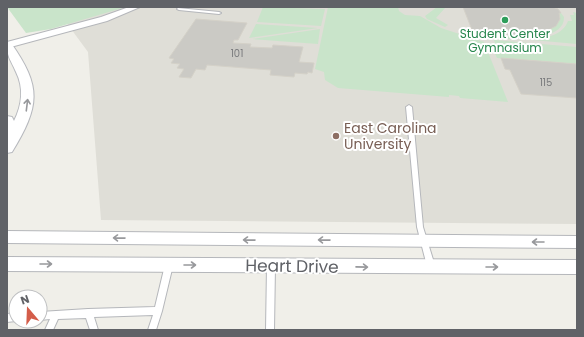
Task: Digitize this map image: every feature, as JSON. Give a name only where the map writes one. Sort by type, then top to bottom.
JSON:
[{"type":"main road","points":[[7,45],[26,81],[28,100],[25,116],[9,144]]},
{"type":"main road","points":[[7,62],[26,81]]},
{"type":"main road","points":[[7,120],[9,144]]},
{"type":"street","points":[[7,45],[104,19],[136,7]]},
{"type":"street","name":"Heart Drive","points":[[7,237],[577,242]]},
{"type":"street","name":"Heart Drive","points":[[7,264],[577,267]]},
{"type":"lane","points":[[179,9],[219,13]]},
{"type":"lane","points":[[409,107],[420,227],[431,267]]},
{"type":"lane","points":[[152,330],[169,265]]},
{"type":"lane","points":[[270,330],[271,266]]},
{"type":"lane","points":[[48,316],[158,311]]},
{"type":"lane","points":[[88,314],[94,330]]},
{"type":"lane","points":[[49,330],[56,315]]},
{"type":"shaded area","name":"East Carolina University","points":[[78,7],[577,7],[577,224],[101,220],[88,52],[63,18]]},
{"type":"green space","points":[[7,7],[126,7],[51,29],[26,33]]},
{"type":"green space","points":[[263,7],[325,9],[321,26],[257,22]]},
{"type":"green space","points":[[328,7],[398,7],[399,11],[405,15],[420,16],[441,28],[484,42],[508,102],[460,98],[459,96],[449,95],[449,97],[338,88],[325,80],[324,72],[315,69]]},
{"type":"green space","points":[[437,7],[446,7],[436,18],[448,25],[445,27],[427,19],[425,16]]},
{"type":"green space","points":[[573,12],[577,13],[577,44],[532,40],[548,37],[558,33],[566,26],[568,21],[572,21],[570,15],[574,15]]},
{"type":"green space","points":[[559,13],[561,13],[564,17],[562,25],[557,31],[548,35],[527,38],[500,39],[498,35],[514,36],[540,33],[548,30],[560,19]]},
{"type":"green space","points":[[256,24],[318,28],[249,38]]},
{"type":"green space","points":[[320,29],[318,44],[252,39]]},
{"type":"green space","points":[[494,40],[577,47],[577,64],[497,58],[490,43],[495,43]]},
{"type":"building","points":[[463,7],[552,7],[558,9],[561,13],[559,13],[560,19],[556,26],[546,31],[532,34],[498,35],[498,37],[474,35]]},
{"type":"building","points":[[196,19],[247,23],[238,40],[234,40],[233,43],[251,44],[250,47],[272,48],[273,45],[303,47],[299,62],[314,63],[312,73],[295,73],[294,77],[270,75],[271,70],[207,65],[205,70],[196,69],[191,78],[179,77],[184,69],[177,68],[180,64],[171,63],[174,59],[169,58]]},
{"type":"building","points":[[501,58],[577,64],[577,98],[521,94],[510,70],[505,69]]},
{"type":"place","name":"Student Center Gymnasium","points":[[505,20]]},
{"type":"place","name":"East Carolina University","points":[[336,136]]}]
